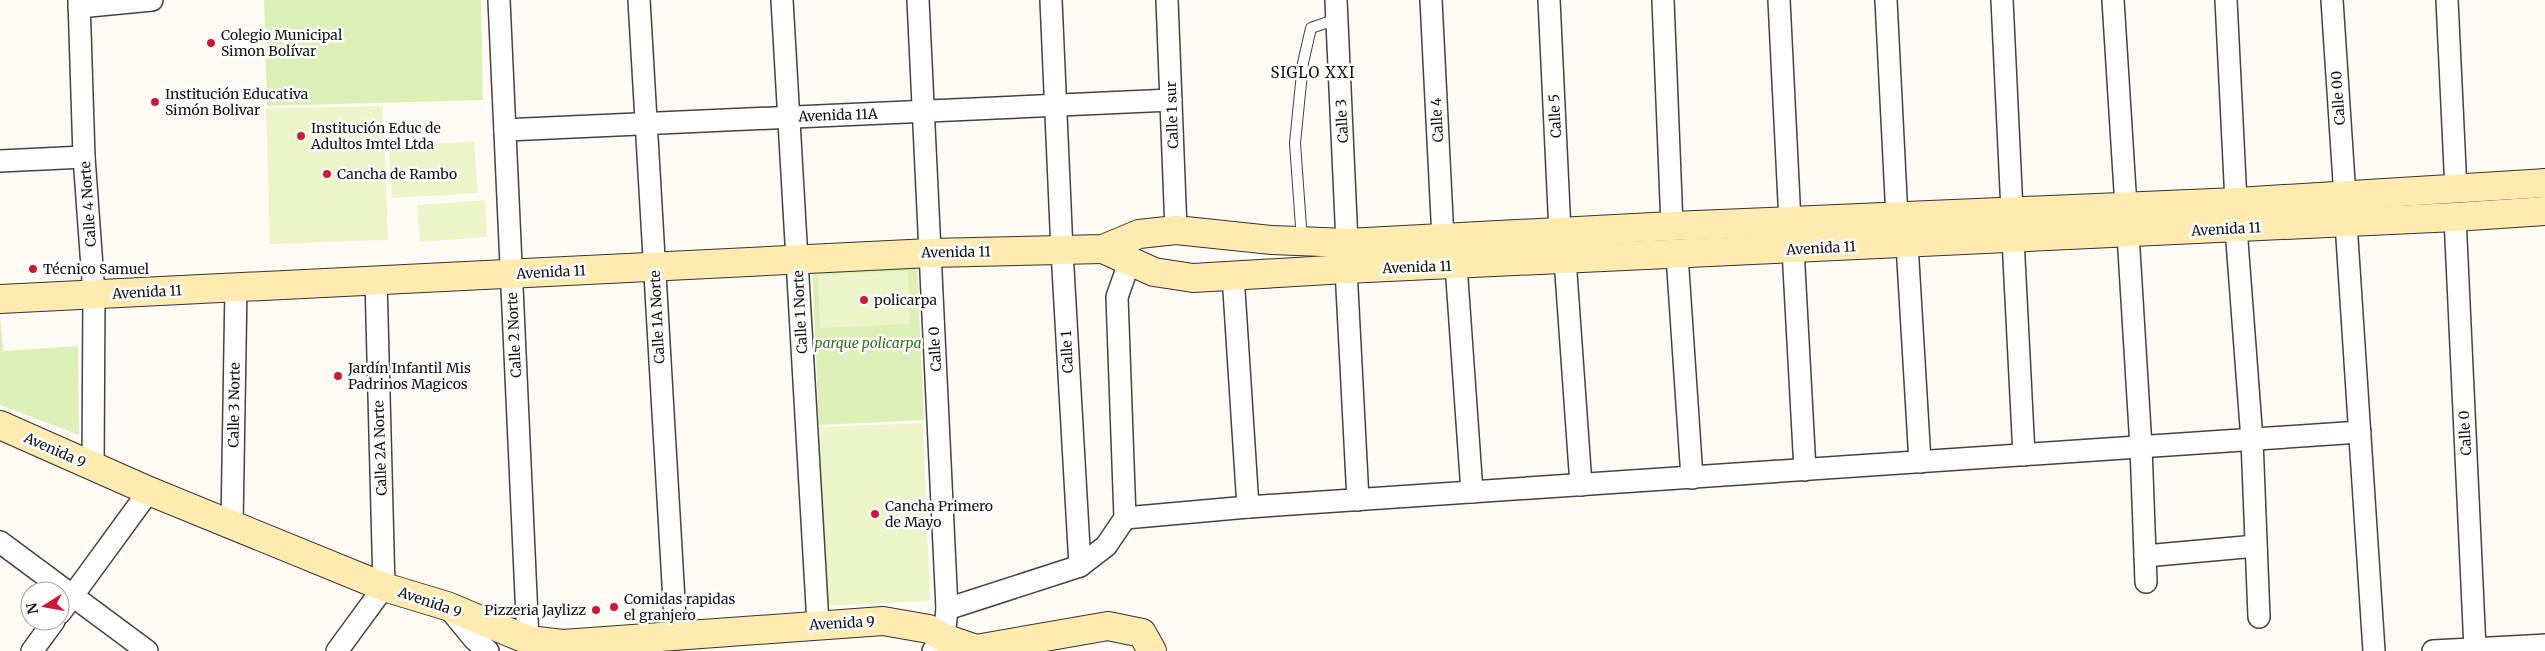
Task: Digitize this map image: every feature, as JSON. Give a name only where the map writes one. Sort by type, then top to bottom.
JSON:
[{"type":"street","points":[[79,4],[152,0]]},
{"type":"street","name":"Calle 2 Norte","points":[[499,0],[528,640]]},
{"type":"street","name":"Calle 1A Norte","points":[[639,0],[676,635]]},
{"type":"street","name":"Calle 1 Norte","points":[[782,0],[818,624]]},
{"type":"street","name":"Calle 0","points":[[918,0],[947,609],[938,644]]},
{"type":"street","name":"Calle 1","points":[[1051,0],[1062,251],[1080,566]]},
{"type":"street","name":"Calle 1 sur","points":[[1167,0],[1176,230]]},
{"type":"street","name":"Calle 4","points":[[1431,0],[1443,239]]},
{"type":"street","name":"Calle 5","points":[[1549,0],[1560,232]]},
{"type":"street","points":[[1663,0],[1672,226]]},
{"type":"street","points":[[1778,0],[1790,222]]},
{"type":"street","points":[[1886,0],[1897,218]]},
{"type":"street","points":[[2002,0],[2012,211]]},
{"type":"street","points":[[2113,0],[2126,207]]},
{"type":"street","points":[[2226,0],[2236,215],[2252,440],[2259,617]]},
{"type":"street","name":"Calle 00","points":[[2332,0],[2374,651]]},
{"type":"street","points":[[2447,0],[2456,190]]},
{"type":"street","name":"Calle 4 Norte","points":[[79,4],[84,157],[94,294],[93,467]]},
{"type":"street","name":"Calle 3","points":[[1336,9],[1358,500]]},
{"type":"street","name":"Avenida 11A","points":[[505,130],[1171,100]]},
{"type":"street","points":[[0,161],[84,157]]},
{"type":"street","name":"Avenida 11","points":[[2346,210],[2456,190],[2545,183]]},
{"type":"street","name":"Avenida 11","points":[[1103,250],[1129,263],[1154,272],[1193,278],[1233,275],[1443,239],[1672,226],[2126,207],[2236,215],[2346,210],[2455,217],[2545,211]]},
{"type":"street","name":"Avenida 11","points":[[0,299],[930,253],[1103,250],[1140,234],[1176,230],[1302,241],[1347,256],[1456,265],[2128,234],[2236,215]]},
{"type":"street","name":"Calle 0","points":[[2455,217],[2474,649]]},
{"type":"street","points":[[2128,234],[2141,447],[2146,582]]},
{"type":"street","points":[[2012,239],[2024,455]]},
{"type":"street","points":[[1907,244],[1920,462]]},
{"type":"street","points":[[1793,249],[1805,470]]},
{"type":"street","points":[[1677,255],[1692,478]]},
{"type":"street","points":[[1565,259],[1581,485]]},
{"type":"street","points":[[947,609],[1080,566],[1106,546],[1124,518],[1117,297],[1129,263]]},
{"type":"street","points":[[1456,265],[1472,492]]},
{"type":"street","points":[[1233,275],[1248,507]]},
{"type":"street","name":"Calle 2A Norte","points":[[376,280],[384,586]]},
{"type":"street","name":"Calle 3 Norte","points":[[232,524],[236,287]]},
{"type":"street","name":"Avenida 9","points":[[0,425],[149,491],[384,586],[447,606],[528,640],[562,644],[632,645],[676,635],[883,621],[929,629],[938,644],[976,649],[1108,626],[1142,633],[1152,651]]},
{"type":"street","points":[[1124,518],[1248,507],[2360,432]]},
{"type":"street","points":[[70,599],[149,491]]},
{"type":"street","points":[[0,542],[42,581]]},
{"type":"street","points":[[2145,556],[2256,546]]},
{"type":"street","points":[[337,651],[384,586]]},
{"type":"street","points":[[70,606],[148,651]]},
{"type":"street","points":[[447,606],[474,639],[488,651]]},
{"type":"street","points":[[32,651],[47,631]]},
{"type":"street","points":[[2433,651],[2545,645]]},
{"type":"lane","points":[[1302,241],[1295,143],[1303,63],[1311,28],[1336,9]]},
{"type":"green space","points":[[264,0],[481,0],[483,100],[267,106]]},
{"type":"green space","name":"Cancha de Rambo","points":[[383,106],[388,240],[270,244],[266,108]]},
{"type":"green space","points":[[474,141],[478,193],[392,198],[389,147]]},
{"type":"green space","points":[[485,200],[487,237],[420,242],[417,205]]},
{"type":"green space","name":"parque policarpa","points":[[917,262],[924,420],[819,425],[812,267]]},
{"type":"green space","name":"policarpa","points":[[908,271],[910,324],[820,328],[818,275]]},
{"type":"green space","points":[[0,314],[3,351],[78,346],[79,435],[0,405]]},
{"type":"green space","name":"Cancha Primero de Mayo","points":[[923,423],[930,601],[827,606],[819,427]]},
{"type":"place","name":"Colegio Municipal Simon Bolívar","points":[[211,43]]},
{"type":"place","name":"Institución Educativa Simón Bolivar","points":[[155,102]]},
{"type":"place","name":"Institución Educ de Adultos Imtel Ltda","points":[[301,136]]},
{"type":"place","name":"Cancha de Rambo","points":[[327,174]]},
{"type":"place","name":"Técnico Samuel","points":[[33,269]]},
{"type":"place","name":"policarpa","points":[[864,300]]},
{"type":"place","name":"Jardín Infantil Mis Padrinos Magicos","points":[[338,376]]},
{"type":"place","name":"Cancha Primero de Mayo","points":[[875,514]]},
{"type":"place","name":"Comidas rapidas el granjero","points":[[614,607]]},
{"type":"place","name":"Pizzeria Jaylizz","points":[[596,610]]},
{"type":"district","name":"SIGLO XXI","points":[[1313,73]]}]
